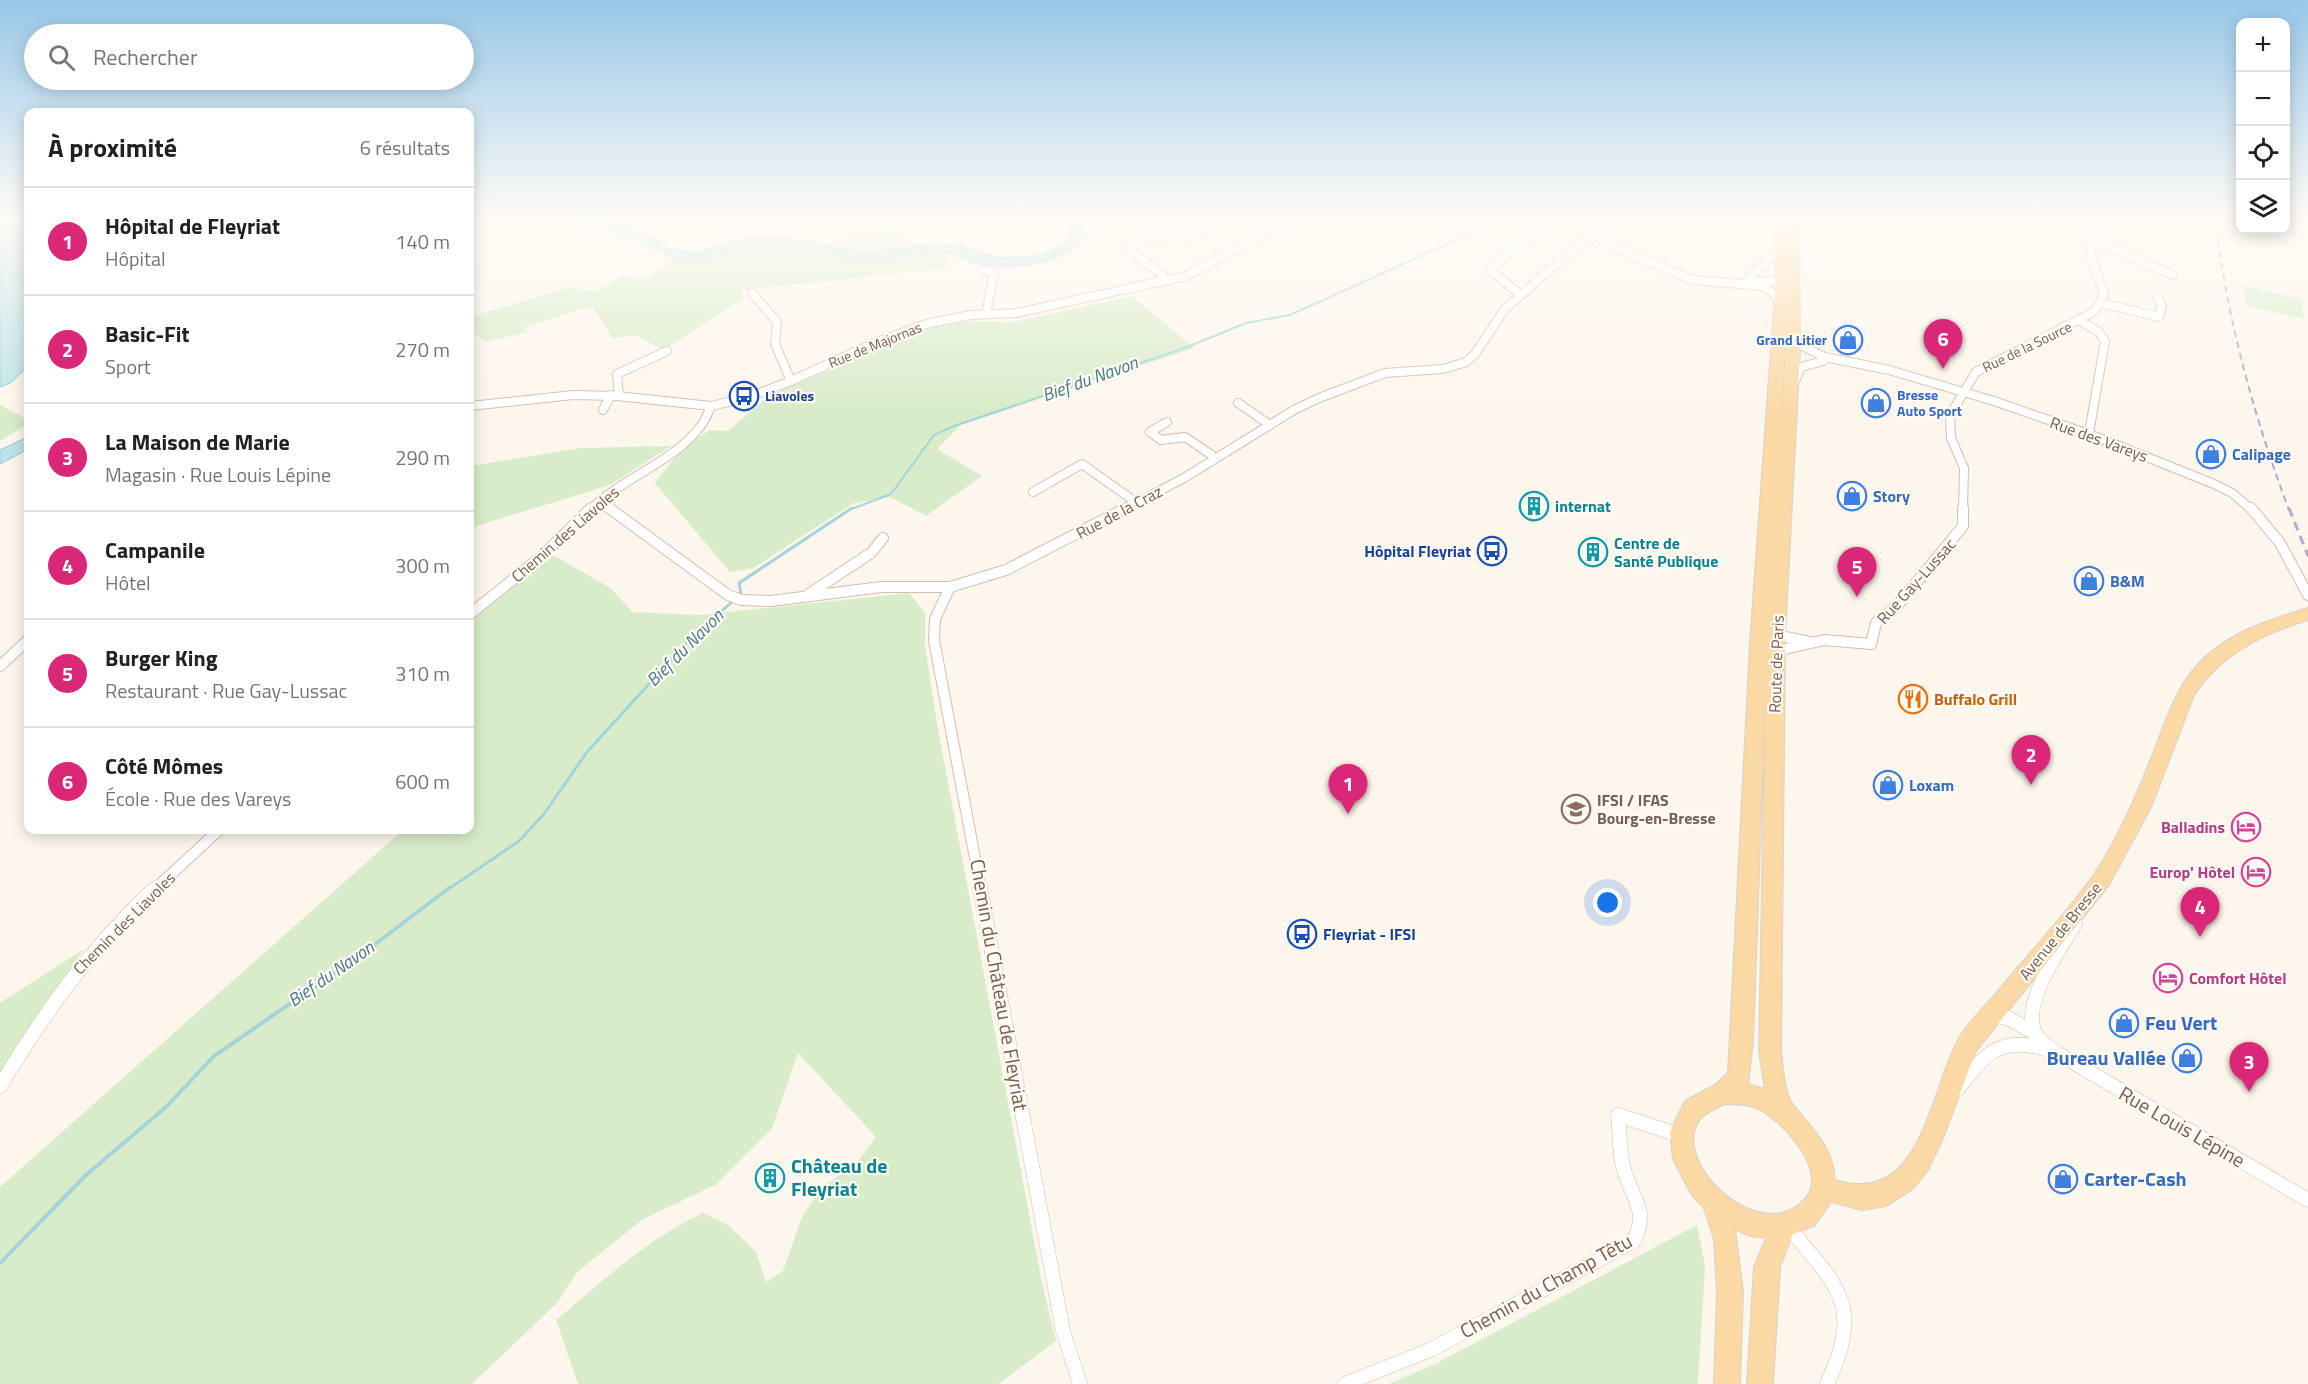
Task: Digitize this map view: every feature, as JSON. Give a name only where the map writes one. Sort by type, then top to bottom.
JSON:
[{"type":"main road","name":"Route de Paris","points":[[1786,304],[1793,282]]},
{"type":"main road","name":"Route de Paris","points":[[1780,283],[1786,304],[1791,396],[1776,643],[1770,1051],[1774,1081],[1783,1111]]},
{"type":"main road","name":"Route de Paris","points":[[1723,1093],[1738,1078],[1742,1041],[1759,644],[1778,355],[1788,339]]},
{"type":"main road","name":"Avenue de Bresse","points":[[1823,1188],[1862,1198],[1884,1194],[1904,1181],[1921,1160],[1959,1059],[1990,1015],[2089,898],[2131,828],[2186,693],[2196,677],[2240,638],[2305,616]]},
{"type":"main road","points":[[1723,1093],[1743,1094],[1763,1100],[1783,1111],[1809,1138],[1820,1163],[1823,1188],[1811,1212],[1785,1226],[1761,1226],[1737,1218],[1715,1203],[1700,1188],[1683,1153],[1682,1136],[1686,1120],[1695,1107],[1707,1098],[1723,1093]]},
{"type":"main road","points":[[1715,1203],[1726,1239],[1730,1292],[1727,1384]]},
{"type":"main road","points":[[1760,1384],[1767,1267],[1785,1226]]},
{"type":"street","points":[[986,314],[992,282]]},
{"type":"street","name":"Rue de Majornas","points":[[474,406],[544,397],[615,396],[711,406],[758,394],[903,331],[946,319],[1016,313],[1166,282]]},
{"type":"street","points":[[1504,282],[1521,295]]},
{"type":"street","name":"Rue de la Craz","points":[[601,499],[610,509],[728,595],[741,600],[771,601],[902,585],[950,587],[1006,570],[1137,503],[1294,410],[1369,377],[1401,371],[1443,369],[1466,362],[1475,354],[1505,309],[1536,282]]},
{"type":"street","points":[[1700,282],[1757,282]]},
{"type":"street","points":[[1775,282],[1780,283]]},
{"type":"street","points":[[1746,283],[1759,285],[1783,282]]},
{"type":"street","points":[[2100,282],[2104,294],[2101,303],[2159,317],[2162,305],[2158,298]]},
{"type":"street","points":[[1759,285],[1770,290],[1786,304]]},
{"type":"street","points":[[752,293],[777,322],[775,344],[791,381]]},
{"type":"street","name":"Rue de la Source","points":[[1963,393],[1981,368],[2080,321],[2101,303]]},
{"type":"street","points":[[2080,321],[2099,332],[2105,341],[2089,434]]},
{"type":"street","name":"Rue des Vareys","points":[[1788,339],[1814,354]]},
{"type":"street","name":"Rue des Vareys","points":[[1788,339],[1814,354],[1873,366],[2089,434],[2202,480],[2239,498],[2250,507],[2288,556],[2308,595]]},
{"type":"street","name":"Rue des Vareys","points":[[1778,355],[1788,339]]},
{"type":"street","name":"Rue des Vareys","points":[[1788,339],[1823,361]]},
{"type":"street","points":[[603,410],[615,396],[617,374],[648,362],[667,351]]},
{"type":"street","name":"Rue des Vareys","points":[[1791,396],[1801,368],[1823,361],[1840,361]]},
{"type":"street","name":"Rue Gay-Lussac","points":[[1776,643],[1848,641],[1871,644],[1876,623],[1897,606],[1957,536],[1964,518],[1964,468],[1949,426],[1950,415],[1963,393]]},
{"type":"street","points":[[1238,403],[1270,425]]},
{"type":"street","name":"Chemin des Liavoles","points":[[474,611],[542,557],[601,499],[674,450],[700,427],[711,406]]},
{"type":"street","points":[[1167,422],[1150,432],[1161,440],[1185,437],[1216,458]]},
{"type":"street","points":[[1033,492],[1082,464],[1137,503]]},
{"type":"street","points":[[807,596],[870,552],[883,538]]},
{"type":"street","name":"Chemin du Château de Fleyriat","points":[[950,587],[935,619],[934,639],[1063,1331],[1080,1384]]},
{"type":"street","name":"Rue Gay-Lussac","points":[[1776,643],[1810,642]]},
{"type":"street","points":[[0,666],[24,644]]},
{"type":"street","name":"Chemin des Liavoles","points":[[0,1086],[50,1006],[97,946],[215,834]]},
{"type":"street","points":[[2036,1034],[2031,1021],[2033,1005],[2089,898]]},
{"type":"street","name":"Rue Louis Lépine","points":[[1990,1015],[2007,1018],[2036,1034],[2057,1053],[2308,1200]]},
{"type":"street","points":[[1936,1124],[1950,1099],[1968,1076],[2000,1045],[2015,1041],[2032,1043],[2057,1053]]},
{"type":"street","name":"Chemin du Champ Têtu","points":[[1345,1384],[1430,1350],[1634,1241],[1642,1227],[1642,1213],[1623,1167],[1618,1115],[1682,1136]]},
{"type":"street","points":[[1785,1226],[1829,1276],[1845,1306],[1846,1336],[1837,1365],[1827,1384]]},
{"type":"green space","points":[[612,282],[820,282],[742,290],[742,299],[664,350],[635,335],[612,338],[592,306],[522,328],[528,332],[486,342],[474,334],[474,316],[570,287],[597,292]]},
{"type":"green space","points":[[2243,285],[2301,299],[2304,319],[2246,306]]},
{"type":"green space","points":[[1132,296],[1194,348],[961,425],[937,449],[982,476],[926,516],[890,497],[854,503],[753,568],[730,572],[655,483],[683,447],[710,430],[728,431],[769,396],[891,343],[935,327],[974,321],[1014,322]]},
{"type":"green space","points":[[0,405],[24,418],[24,426],[0,441]]},
{"type":"green space","points":[[671,446],[610,485],[474,527],[474,466],[581,448]]},
{"type":"green space","points":[[553,555],[612,589],[632,612],[700,615],[909,593],[925,613],[925,645],[937,724],[1042,1283],[1056,1341],[998,1384],[578,1384],[556,1320],[608,1276],[663,1235],[703,1213],[728,1225],[756,1252],[766,1282],[783,1271],[802,1217],[822,1187],[854,1166],[876,1137],[798,1053],[772,1128],[715,1185],[643,1219],[576,1273],[558,1302],[472,1384],[0,1384],[0,1187],[398,834],[474,834],[474,618]]},
{"type":"green space","points":[[84,949],[0,1074],[0,1003]]},
{"type":"green space","points":[[1697,1225],[1705,1266],[1698,1384],[1389,1384],[1435,1364]]},
{"type":"water","points":[[0,282],[24,282],[24,370],[10,383],[0,387]]},
{"type":"water","points":[[24,439],[24,451],[0,464],[0,450]]},
{"type":"waterway","name":"Bief du Navon","points":[[849,510],[891,494],[934,435],[954,426],[1185,348],[1246,323],[1290,315],[1364,282]]},
{"type":"waterway","name":"Bief du Navon","points":[[738,597],[741,594],[739,583],[852,508]]},
{"type":"waterway","name":"Bief du Navon","points":[[447,890],[519,841],[544,814],[587,752],[690,639],[733,601]]},
{"type":"waterway","name":"Bief du Navon","points":[[0,1263],[86,1175],[166,1107],[214,1056],[365,952],[449,888]]},
{"type":"railway","points":[[2225,282],[2234,329],[2253,402],[2289,510]]},
{"type":"railway","points":[[2289,508],[2308,556]]},
{"type":"place","name":"Grand Litier","points":[[1848,340]]},
{"type":"place","name":"Côté Mômes","points":[[1943,369]]},
{"type":"place","name":"Liavoles","points":[[744,396]]},
{"type":"place","name":"Bresse Auto Sport","points":[[1876,403]]},
{"type":"place","name":"Calipage","points":[[2211,454]]},
{"type":"place","name":"Story","points":[[1852,496]]},
{"type":"place","name":"internat","points":[[1534,506]]},
{"type":"place","name":"Hôpital Fleyriat","points":[[1492,551]]},
{"type":"place","name":"Centre de Santé Publique","points":[[1593,552]]},
{"type":"place","name":"B&M","points":[[2089,581]]},
{"type":"place","name":"Burger King","points":[[1857,597]]},
{"type":"place","name":"Buffalo Grill","points":[[1913,699]]},
{"type":"place","name":"Loxam","points":[[1888,785]]},
{"type":"place","name":"Basic-Fit","points":[[2031,785]]},
{"type":"place","name":"IFSI / IFAS Bourg-en-Bresse","points":[[1576,809]]},
{"type":"place","name":"Hôpital de Fleyriat","points":[[1348,814]]},
{"type":"place","name":"Balladins","points":[[2246,827]]},
{"type":"place","name":"Europ' Hôtel","points":[[2256,872]]},
{"type":"place","name":"Fleyriat - IFSI","points":[[1302,934]]},
{"type":"place","name":"Campanile","points":[[2200,937]]},
{"type":"place","name":"Comfort Hôtel","points":[[2168,978]]},
{"type":"place","name":"Feu Vert","points":[[2124,1023]]},
{"type":"place","name":"Bureau Vallée","points":[[2187,1058]]},
{"type":"place","name":"La Maison de Marie","points":[[2249,1092]]},
{"type":"place","name":"Château de Fleyriat","points":[[770,1178]]},
{"type":"place","name":"Carter-Cash","points":[[2063,1179]]}]
